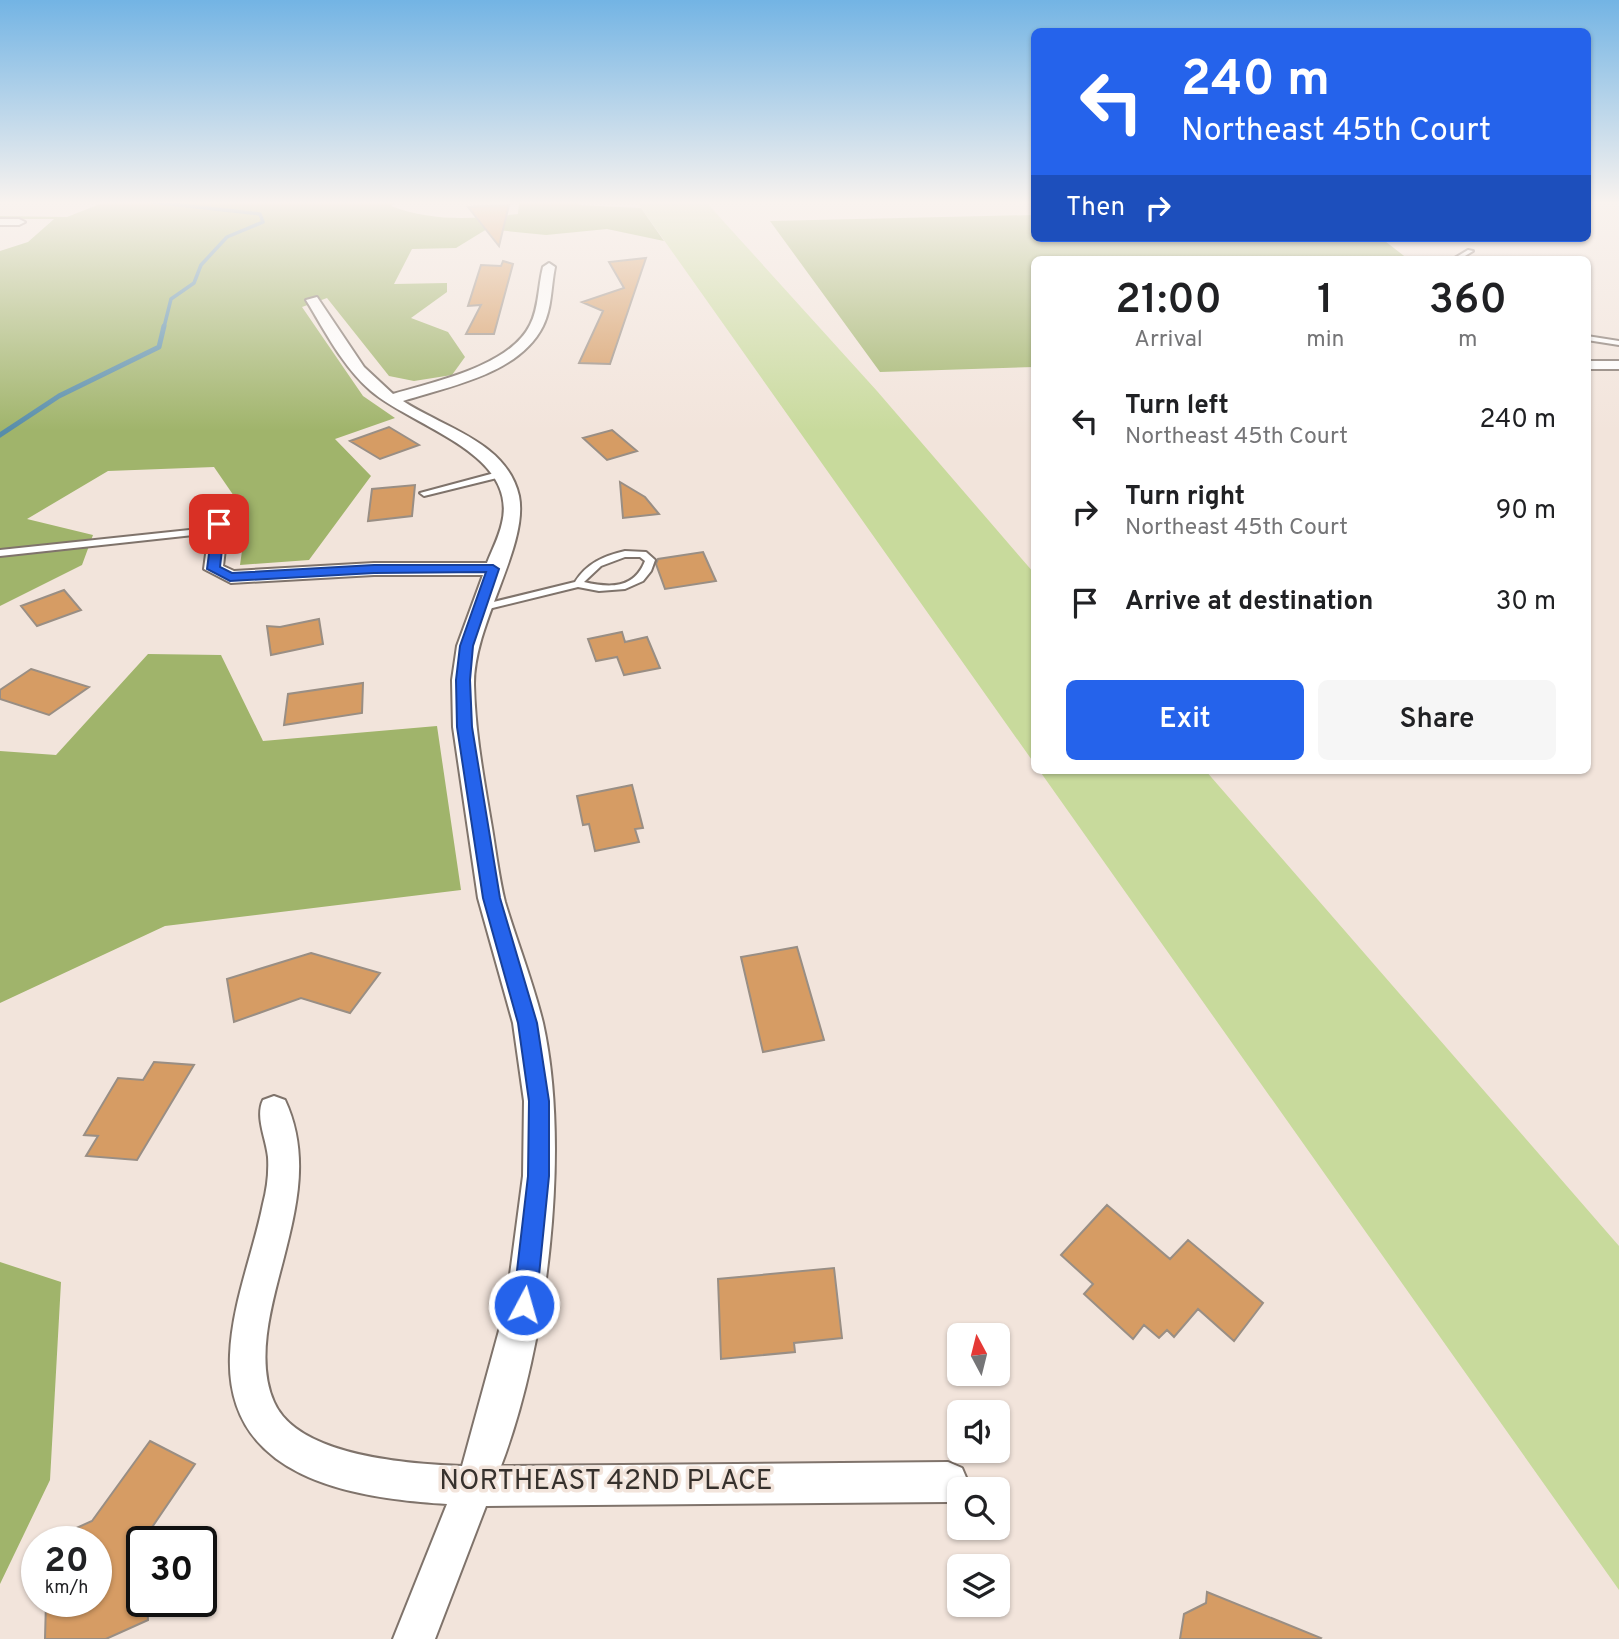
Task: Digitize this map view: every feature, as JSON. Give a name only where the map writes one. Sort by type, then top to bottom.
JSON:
[{"type":"street","points":[[392,399],[466,375],[510,354],[528,338],[536,326],[546,278]]},
{"type":"street","points":[[312,300],[373,386],[416,416],[477,447],[502,474],[512,503],[512,522],[467,646],[463,680],[464,727],[491,898],[528,1023],[539,1101],[539,1176],[524,1305],[488,1450],[414,1639]]},
{"type":"street","points":[[1591,365],[1619,365]]},
{"type":"street","points":[[219,527],[213,569],[230,577],[374,569],[493,569]]},
{"type":"street","name":"NORTHEAST 42ND PLACE","points":[[274,1110],[283,1143],[284,1177],[251,1337],[248,1377],[257,1411],[274,1434],[325,1462],[360,1475],[474,1487],[947,1482]]},
{"type":"lane","points":[[1591,339],[1619,343]]},
{"type":"lane","points":[[424,493],[502,474]]},
{"type":"lane","points":[[0,553],[219,527]]},
{"type":"lane","points":[[480,608],[578,584],[594,588],[616,588],[636,582],[647,571],[650,560],[643,554],[621,554],[596,565],[578,584]]},
{"type":"green space","points":[[0,278],[397,278],[394,284],[447,283],[447,292],[411,318],[448,332],[465,357],[452,375],[414,381],[389,376],[327,298],[302,307],[363,396],[395,418],[335,439],[371,476],[309,560],[240,565],[247,515],[214,467],[108,471],[27,519],[93,535],[82,565],[0,606]]},
{"type":"green space","points":[[691,278],[775,278],[877,391],[1031,570],[1031,759]]},
{"type":"green space","points":[[812,278],[1031,278],[1031,367],[880,372]]},
{"type":"green space","points":[[148,654],[221,655],[263,741],[437,726],[461,890],[165,926],[0,1003],[0,751],[56,755]]},
{"type":"green space","points":[[1042,774],[1208,774],[1619,1246],[1619,1590]]},
{"type":"green space","points":[[0,1262],[61,1282],[50,1480],[28,1526],[21,1526],[21,1540],[0,1584]]},
{"type":"building","points":[[477,278],[509,278],[494,334],[466,334],[481,305],[468,306]]},
{"type":"building","points":[[619,278],[639,278],[610,364],[579,363],[603,311],[582,302],[624,288]]},
{"type":"building","points":[[389,427],[419,445],[380,459],[350,441]]},
{"type":"building","points":[[612,430],[637,451],[607,460],[583,438]]},
{"type":"building","points":[[620,482],[645,497],[659,514],[623,518]]},
{"type":"building","points":[[415,485],[412,516],[368,521],[372,489]]},
{"type":"building","points":[[703,552],[716,581],[665,589],[656,564],[658,559]]},
{"type":"building","points":[[64,590],[81,610],[37,626],[21,606]]},
{"type":"building","points":[[319,619],[323,644],[271,655],[267,626],[280,627]]},
{"type":"building","points":[[622,632],[625,642],[647,637],[660,668],[624,675],[617,657],[596,661],[588,639]]},
{"type":"building","points":[[31,669],[89,687],[49,715],[0,699],[0,690]]},
{"type":"building","points":[[363,683],[362,713],[284,725],[288,694]]},
{"type":"building","points":[[632,785],[643,828],[635,829],[639,842],[595,851],[589,824],[583,825],[577,796]]},
{"type":"building","points":[[797,947],[824,1040],[763,1052],[741,957]]},
{"type":"building","points":[[311,953],[380,973],[350,1013],[301,998],[234,1022],[227,979]]},
{"type":"building","points":[[154,1062],[194,1065],[137,1160],[86,1156],[98,1136],[84,1135],[118,1078],[143,1080]]},
{"type":"building","points":[[1107,1205],[1170,1259],[1188,1240],[1263,1303],[1234,1341],[1198,1309],[1174,1337],[1167,1330],[1159,1338],[1144,1325],[1133,1339],[1084,1294],[1093,1284],[1061,1255]]},
{"type":"building","points":[[834,1268],[842,1338],[794,1343],[795,1352],[721,1359],[718,1279]]},
{"type":"building","points":[[150,1441],[195,1464],[153,1526],[126,1526],[126,1617],[148,1617],[148,1620],[106,1639],[45,1639],[46,1617],[112,1617],[112,1526],[81,1526],[92,1521]]},
{"type":"building","points":[[1207,1592],[1321,1638],[1180,1639],[1184,1614],[1206,1603]]},
{"type":"waterway","points":[[164,327],[171,299],[194,283],[196,278]]},
{"type":"waterway","points":[[0,435],[59,396],[159,347],[164,326]]},
{"type":"route","points":[[219,524],[213,569],[230,577],[270,577],[374,569],[493,569],[467,646],[463,680],[464,727],[491,898],[528,1023],[539,1101],[539,1176],[524,1305]]}]
